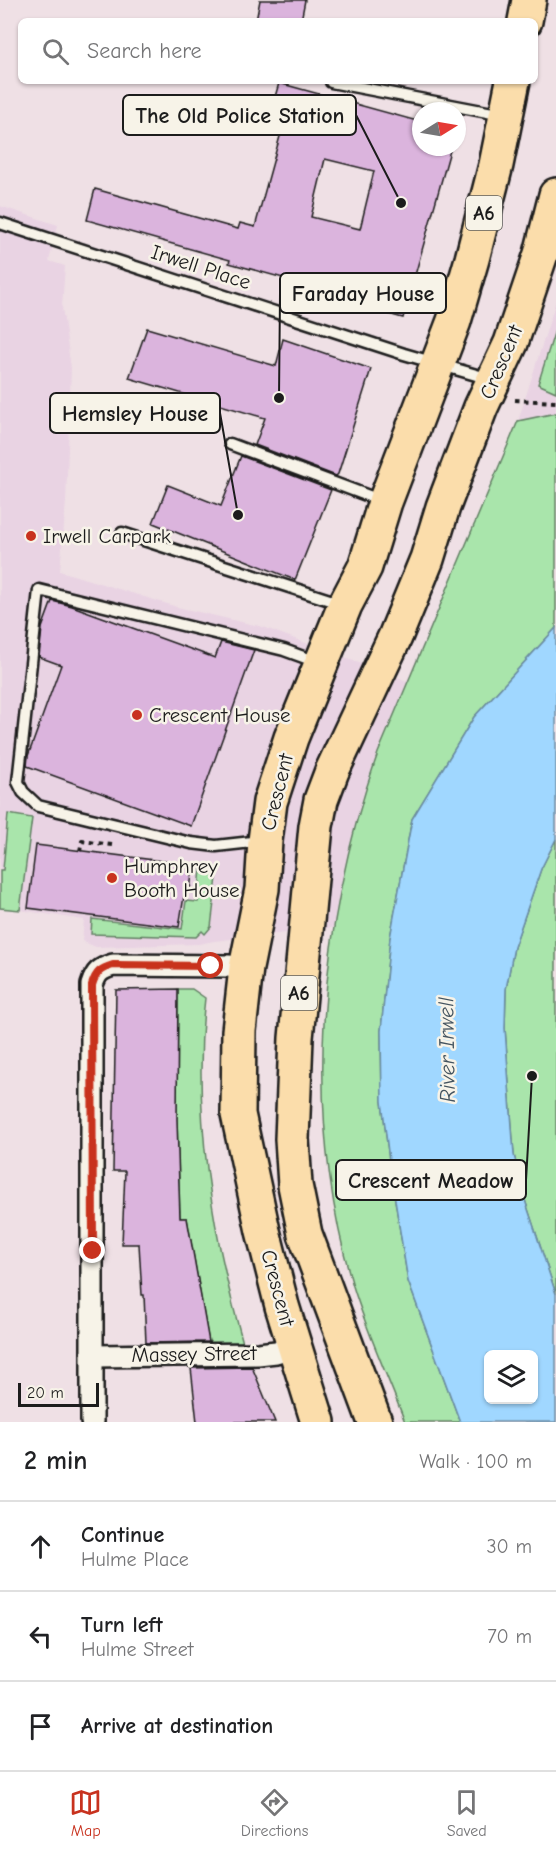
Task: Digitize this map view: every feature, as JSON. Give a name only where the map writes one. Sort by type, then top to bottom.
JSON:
[{"type":"highway","points":[[526,18],[529,0]]},
{"type":"highway","name":"Crescent","points":[[318,1422],[294,1347],[263,1231],[238,1114],[238,1044],[246,968],[262,889],[270,802],[291,738],[345,605],[365,567],[385,502],[454,321],[496,165],[512,84]]},
{"type":"highway","name":"Crescent","points":[[375,1422],[305,1234],[295,1185],[292,1139],[296,1038],[315,836],[321,800],[332,771],[395,637],[427,559],[443,507],[502,390],[511,343],[549,253],[556,195]]},
{"type":"street","points":[[92,1422],[92,985],[95,975],[100,969],[113,965],[246,968]]},
{"type":"street","name":"Massey Street","points":[[93,1356],[258,1354],[294,1347]]},
{"type":"lane","points":[[341,84],[506,116]]},
{"type":"lane","name":"Irwell Place","points":[[0,223],[438,363],[502,390]]},
{"type":"lane","points":[[230,444],[385,502]]},
{"type":"lane","points":[[122,533],[345,605]]},
{"type":"lane","points":[[265,841],[216,846],[191,843],[38,806],[23,792],[18,782],[39,590],[284,650],[321,664]]},
{"type":"path","points":[[502,390],[550,403],[556,402]]},
{"type":"shaded area","points":[[0,206],[58,225],[49,261],[65,266],[62,307],[71,368],[66,502],[60,571],[177,607],[263,627],[407,681],[518,421],[556,301],[556,628],[474,717],[393,921],[199,944],[96,947],[82,941],[84,920],[20,910],[23,875],[0,870]]},
{"type":"green space","points":[[556,327],[556,392],[538,384]]},
{"type":"green space","points":[[556,413],[556,628],[474,717],[412,819],[390,938],[381,1031],[382,1101],[390,1169],[408,1281],[460,1422],[405,1422],[353,1286],[337,1221],[327,1154],[323,1086],[324,1018],[331,950],[342,883],[358,817],[378,753],[518,421]]},
{"type":"green space","points":[[8,814],[32,818],[20,910],[0,908],[0,870],[3,870]]},
{"type":"green space","points":[[556,839],[556,1294],[524,1197],[514,1155],[505,1028],[506,989],[514,947],[541,869]]},
{"type":"green space","points":[[201,868],[218,869],[211,927],[205,934],[202,931],[196,937],[91,934],[92,919],[182,929],[186,901],[198,902]]},
{"type":"green space","points":[[178,989],[192,989],[205,998],[201,1085],[207,1172],[222,1259],[243,1343],[209,1344],[187,1218],[180,1218],[177,1119]]},
{"type":"water","name":"River Irwell","points":[[556,628],[556,839],[541,869],[514,947],[506,989],[505,1028],[514,1155],[524,1197],[556,1294],[556,1422],[460,1422],[408,1281],[390,1169],[382,1101],[381,1031],[390,938],[412,819],[474,717]]},
{"type":"building","points":[[260,0],[305,0],[302,18],[257,18]]},
{"type":"building","points":[[279,84],[412,120],[412,156],[448,156],[403,318],[286,286],[287,279],[229,263],[230,260],[87,220],[95,189],[238,229],[240,223],[255,227],[282,129],[267,125]],"holes":[[[325,159],[374,171],[360,229],[311,217]]]},
{"type":"building","points":[[147,328],[276,366],[283,339],[371,369],[338,474],[336,476],[255,445],[265,418],[129,378]]},
{"type":"building","points":[[241,456],[331,490],[295,580],[153,523],[168,485],[221,506]]},
{"type":"building","name":"Crescent House","points":[[52,601],[72,606],[215,658],[221,642],[254,650],[191,826],[27,766],[28,756],[61,665],[39,657],[42,628]]},
{"type":"building","name":"Humphrey Booth House","points":[[36,845],[193,865],[190,890],[185,890],[179,927],[28,908]]},
{"type":"building","points":[[178,989],[177,1119],[180,1218],[187,1218],[209,1342],[146,1343],[139,1244],[122,1244],[125,1171],[113,1171],[116,990]]},
{"type":"building","points":[[252,1367],[275,1422],[197,1422],[191,1368]]},
{"type":"place","name":"The Old Police Station","points":[[401,203]]},
{"type":"place","name":"Faraday House","points":[[279,398]]},
{"type":"place","name":"Hemsley House","points":[[238,515]]},
{"type":"place","name":"Irwell Carpark","points":[[31,536]]},
{"type":"place","name":"Crescent House","points":[[137,715]]},
{"type":"place","name":"Humphrey Booth House","points":[[112,878]]},
{"type":"place","name":"Crescent Meadow","points":[[532,1076]]},
{"type":"route","points":[[93,1251],[92,985],[95,975],[100,969],[113,965],[211,966]]}]
